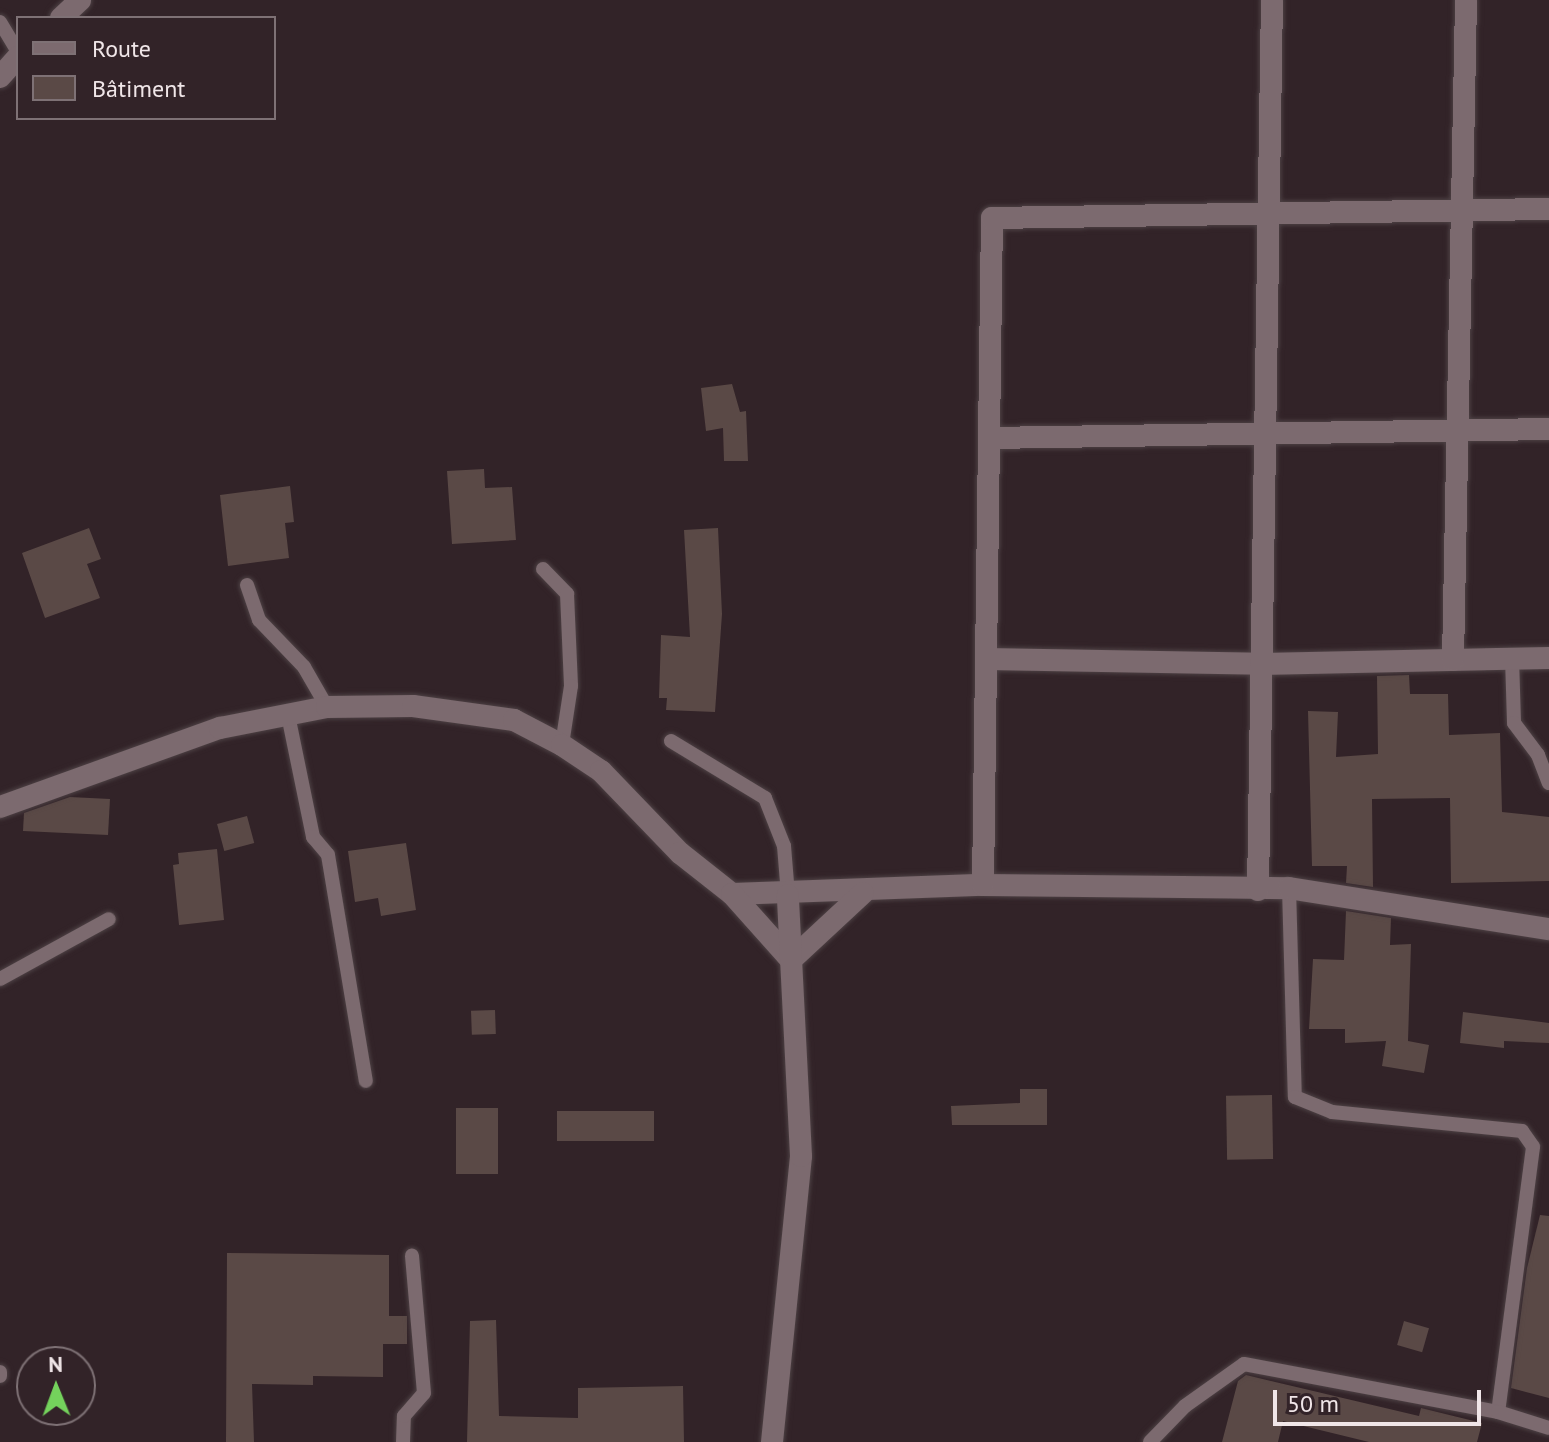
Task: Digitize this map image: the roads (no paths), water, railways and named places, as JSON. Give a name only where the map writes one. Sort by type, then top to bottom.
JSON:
[{"type":"street","points":[[63,16],[80,0]]},
{"type":"street","points":[[1258,890],[1272,0]]},
{"type":"street","points":[[1453,660],[1466,0]]},
{"type":"street","points":[[0,77],[16,57]]},
{"type":"street","points":[[983,885],[992,218],[1549,209]]},
{"type":"street","points":[[989,438],[1549,429]]},
{"type":"street","points":[[986,659],[1261,664],[1549,658]]},
{"type":"street","points":[[0,807],[220,728],[327,707],[413,706],[514,720],[562,745],[601,771],[680,853],[732,894],[791,960]]},
{"type":"street","points":[[732,894],[863,893],[983,885],[1289,888],[1549,929]]},
{"type":"street","points":[[791,960],[863,893]]},
{"type":"street","points":[[772,1442],[801,1156],[788,895]]},
{"type":"lane","points":[[0,22],[16,51]]},
{"type":"lane","points":[[543,569],[567,594],[571,686],[562,745]]},
{"type":"lane","points":[[247,585],[259,620],[304,667],[327,707]]},
{"type":"lane","points":[[1512,658],[1514,723],[1538,755],[1549,783]]},
{"type":"lane","points":[[288,715],[313,837],[328,855],[366,1081]]},
{"type":"lane","points":[[671,741],[765,798],[784,846],[788,895]]},
{"type":"lane","points":[[1289,888],[1295,1097],[1332,1112],[1522,1131],[1533,1147],[1498,1412]]},
{"type":"lane","points":[[0,979],[109,919]]},
{"type":"lane","points":[[403,1442],[404,1416],[424,1393],[412,1256]]},
{"type":"lane","points":[[1150,1442],[1185,1406],[1244,1364],[1498,1412],[1549,1428]]}]
